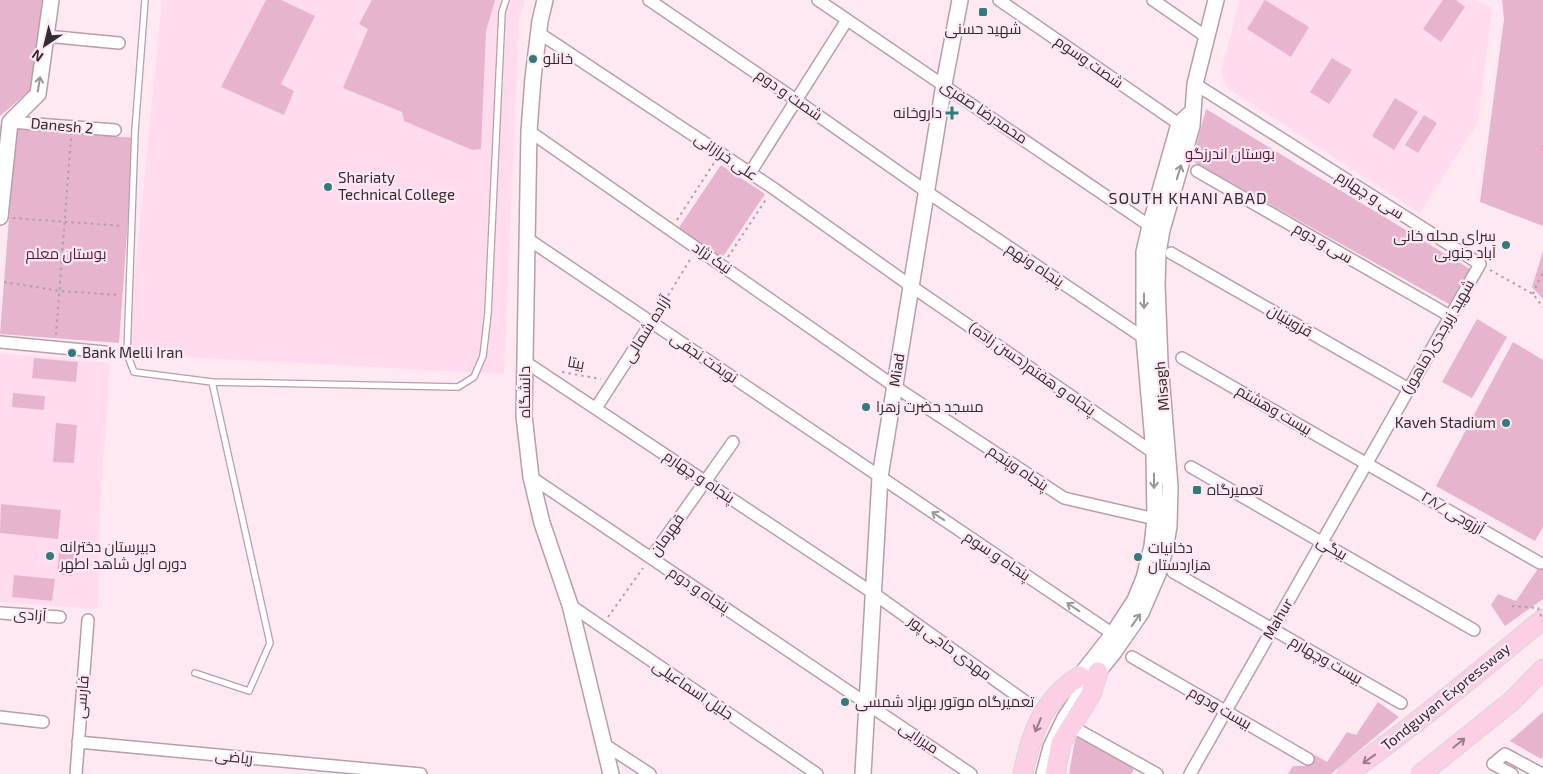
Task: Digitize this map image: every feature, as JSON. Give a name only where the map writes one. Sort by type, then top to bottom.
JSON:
[{"type":"highway","name":"Tondguyan Expressway","points":[[1347,774],[1391,743],[1543,620]]},
{"type":"highway","points":[[1421,774],[1512,700],[1543,668]]},
{"type":"highway","points":[[1024,774],[1029,745],[1043,714],[1059,693],[1089,674],[1091,694],[1061,743],[1054,774]]},
{"type":"street","points":[[4,218],[10,122],[38,94],[51,0]]},
{"type":"street","name":"دانشگاه","points":[[546,0],[533,78],[529,131],[530,364],[524,416],[531,477],[542,523],[570,605],[611,774]]},
{"type":"street","name":"شصت و دوم","points":[[649,0],[927,192]]},
{"type":"street","name":"محمدرضا صفری","points":[[818,0],[1156,228]]},
{"type":"street","name":"Miad","points":[[863,774],[880,477],[944,84],[960,0]]},
{"type":"street","name":"شصت وسوم","points":[[999,0],[1179,124]]},
{"type":"street","points":[[1154,0],[1208,38]]},
{"type":"street","name":"Misagh","points":[[1089,674],[1135,600],[1144,578],[1152,546],[1154,453],[1144,338],[1144,252],[1156,228],[1192,126],[1195,84],[1216,0]]},
{"type":"street","points":[[750,173],[847,20]]},
{"type":"street","name":"علی خرازانی","points":[[539,33],[773,188],[911,286]]},
{"type":"street","points":[[46,36],[119,43]]},
{"type":"street","name":"سی و چهارم","points":[[1195,84],[1480,264]]},
{"type":"street","points":[[1179,124],[1193,111]]},
{"type":"street","name":"Danesh 2","points":[[10,122],[114,130]]},
{"type":"street","name":"Misagh","points":[[1047,748],[1063,702],[1141,613],[1158,574],[1165,550],[1169,526],[1170,486],[1160,362],[1156,228],[1179,124]]},
{"type":"street","name":"نیک نژاد","points":[[529,131],[894,386]]},
{"type":"street","name":"سی و دوم","points":[[1197,171],[1450,316]]},
{"type":"street","name":"پنجاه ونهم","points":[[927,192],[1144,338]]},
{"type":"street","name":"نوبخت نجفی","points":[[528,239],[880,477]]},
{"type":"street","name":"قزوینیان","points":[[1171,253],[1409,389]]},
{"type":"street","name":"شهید زبرجدی(ماهور)","points":[[1366,463],[1480,264]]},
{"type":"street","name":"(حسن زاده)پنجاه و هفتم","points":[[911,286],[1154,453]]},
{"type":"street","name":"آزاده شمالی","points":[[596,408],[652,322]]},
{"type":"street","points":[[0,342],[105,352]]},
{"type":"street","name":"بیست وهشتم","points":[[1182,358],[1366,463]]},
{"type":"street","name":"پنجاه و چهارم","points":[[530,364],[873,593]]},
{"type":"street","name":"پنجاه وپنجم","points":[[894,386],[1064,498],[1154,519]]},
{"type":"street","name":"قهرمان","points":[[651,558],[733,442]]},
{"type":"street","name":"Mahur","points":[[1190,774],[1366,463]]},
{"type":"street","name":"آرزوجی /۲۸","points":[[1366,463],[1540,563]]},
{"type":"street","name":"بیگی","points":[[1191,467],[1474,630]]},
{"type":"street","name":"پنجاه و دوم","points":[[531,477],[867,703]]},
{"type":"street","name":"پنجاه و سوم","points":[[880,477],[1113,634]]},
{"type":"street","name":"بیست وچهارم","points":[[1173,572],[1401,703]]},
{"type":"street","name":"مهدی حاجی پور","points":[[873,593],[1026,702]]},
{"type":"street","name":"جلیل اسماعیلی","points":[[570,605],[817,774]]},
{"type":"street","name":"آزادی","points":[[0,612],[60,617]]},
{"type":"street","name":"فارسی","points":[[76,774],[88,620]]},
{"type":"street","name":"بیست ودوم","points":[[1132,656],[1308,759]]},
{"type":"street","points":[[1512,700],[1543,678]]},
{"type":"street","name":"میرزایی","points":[[867,703],[971,774]]},
{"type":"street","points":[[0,717],[43,722]]},
{"type":"street","points":[[1080,731],[1157,774]]},
{"type":"street","name":"ریاضی","points":[[78,742],[283,768],[421,774]]},
{"type":"street","points":[[604,744],[650,774]]},
{"type":"street","points":[[1038,774],[1047,748]]},
{"type":"street","points":[[1044,774],[1047,748]]},
{"type":"street","points":[[1512,774],[1494,764],[1505,754],[1542,774]]},
{"type":"lane","points":[[145,0],[135,131],[127,354],[134,372],[212,382],[458,387],[474,377],[483,356],[488,313],[502,12],[506,0]]},
{"type":"lane","points":[[195,673],[249,691],[270,643],[212,382]]},
{"type":"path","points":[[55,348],[72,133]]},
{"type":"path","points":[[670,230],[720,153]]},
{"type":"path","points":[[723,265],[773,188]]},
{"type":"path","points":[[4,218],[128,226]]},
{"type":"path","name":"آزاده شمالی","points":[[652,322],[697,248]]},
{"type":"path","points":[[1480,264],[1533,294],[1543,306]]},
{"type":"path","points":[[1533,294],[1543,271]]},
{"type":"path","points":[[4,282],[60,292],[122,295]]},
{"type":"path","name":"بیتا","points":[[530,364],[614,381]]},
{"type":"path","name":"قهرمان","points":[[601,627],[651,558]]},
{"type":"path","points":[[1512,606],[1538,608],[1543,620]]},
{"type":"shaded area","name":"Shariaty Technical College","points":[[162,0],[525,0],[519,20],[504,374],[127,354]]},
{"type":"shaded area","points":[[1240,0],[1476,0],[1492,8],[1478,122],[1420,213],[1227,88],[1221,71]]},
{"type":"shaded area","points":[[0,353],[110,363],[100,511],[98,609],[0,602]]},
{"type":"green space","points":[[0,0],[42,0],[34,87],[0,116]]},
{"type":"green space","points":[[266,0],[281,0],[315,16],[281,84],[294,91],[284,115],[221,87]]},
{"type":"green space","points":[[372,0],[495,0],[486,31],[481,149],[472,150],[404,121],[402,112],[343,88],[368,29],[359,24]]},
{"type":"green space","points":[[1265,0],[1309,27],[1291,57],[1247,29]]},
{"type":"green space","points":[[1443,0],[1456,0],[1465,7],[1441,42],[1423,29]]},
{"type":"green space","points":[[1502,0],[1543,0],[1543,226],[1480,202],[1504,19]]},
{"type":"green space","points":[[1332,58],[1352,70],[1329,104],[1310,92]]},
{"type":"green space","points":[[1395,98],[1418,112],[1394,150],[1372,136]]},
{"type":"green space","name":"بوستان اندرزگو","points":[[1206,109],[1470,269],[1449,304],[1192,161]]},
{"type":"green space","points":[[1424,115],[1437,123],[1418,153],[1405,145]]},
{"type":"green space","name":"بوستان معلم","points":[[16,128],[134,138],[119,343],[0,334]]},
{"type":"green space","points":[[721,165],[765,194],[722,258],[678,229]]},
{"type":"green space","points":[[1543,251],[1543,299],[1532,287]]},
{"type":"green space","points":[[1477,319],[1507,337],[1472,398],[1442,382]]},
{"type":"green space","name":"Kaveh Stadium","points":[[1513,342],[1543,360],[1543,527],[1535,541],[1436,486]]},
{"type":"green space","points":[[34,358],[78,362],[76,382],[32,378]]},
{"type":"green space","points":[[13,393],[45,396],[44,410],[12,407]]},
{"type":"green space","points":[[56,423],[77,425],[74,463],[53,462]]},
{"type":"green space","points":[[1,504],[61,510],[58,539],[0,533]]},
{"type":"green space","points":[[60,543],[75,545],[72,576],[57,574]]},
{"type":"green space","points":[[1543,561],[1543,599],[1505,626],[1491,605],[1498,594],[1516,601]]},
{"type":"green space","points":[[14,575],[55,579],[52,601],[12,597]]},
{"type":"green space","points":[[1378,702],[1399,717],[1331,774],[1288,774],[1293,766],[1307,766],[1315,755],[1327,762],[1347,732],[1356,735]]},
{"type":"green space","points":[[1543,712],[1543,756],[1541,759],[1510,741]]},
{"type":"green space","points":[[1076,734],[1134,769],[1131,774],[1069,774]]},
{"type":"place","name":"شهید حسنی","points":[[983,12]]},
{"type":"place","name":"خانلو","points":[[533,59]]},
{"type":"place","name":"داروخانه","points":[[952,113]]},
{"type":"place","name":"Shariaty Technical College","points":[[328,187]]},
{"type":"place","name":"سرای محله خانی آباد جنوبی","points":[[1506,245]]},
{"type":"place","name":"Bank Melli Iran","points":[[72,353]]},
{"type":"place","name":"مسجد حضرت زهرا","points":[[866,407]]},
{"type":"place","name":"Kaveh Stadium","points":[[1506,423]]},
{"type":"place","name":"تعمیرگاه","points":[[1197,490]]},
{"type":"place","name":"دبیرستان دخترانه دوره اول شاهد اطهر","points":[[50,556]]},
{"type":"place","name":"دخانیات هزاردستان","points":[[1138,557]]},
{"type":"place","name":"تعمیرگاه موتور بهزاد شمسی","points":[[845,702]]},
{"type":"district","name":"SOUTH KHANI ABAD","points":[[1188,198]]}]
